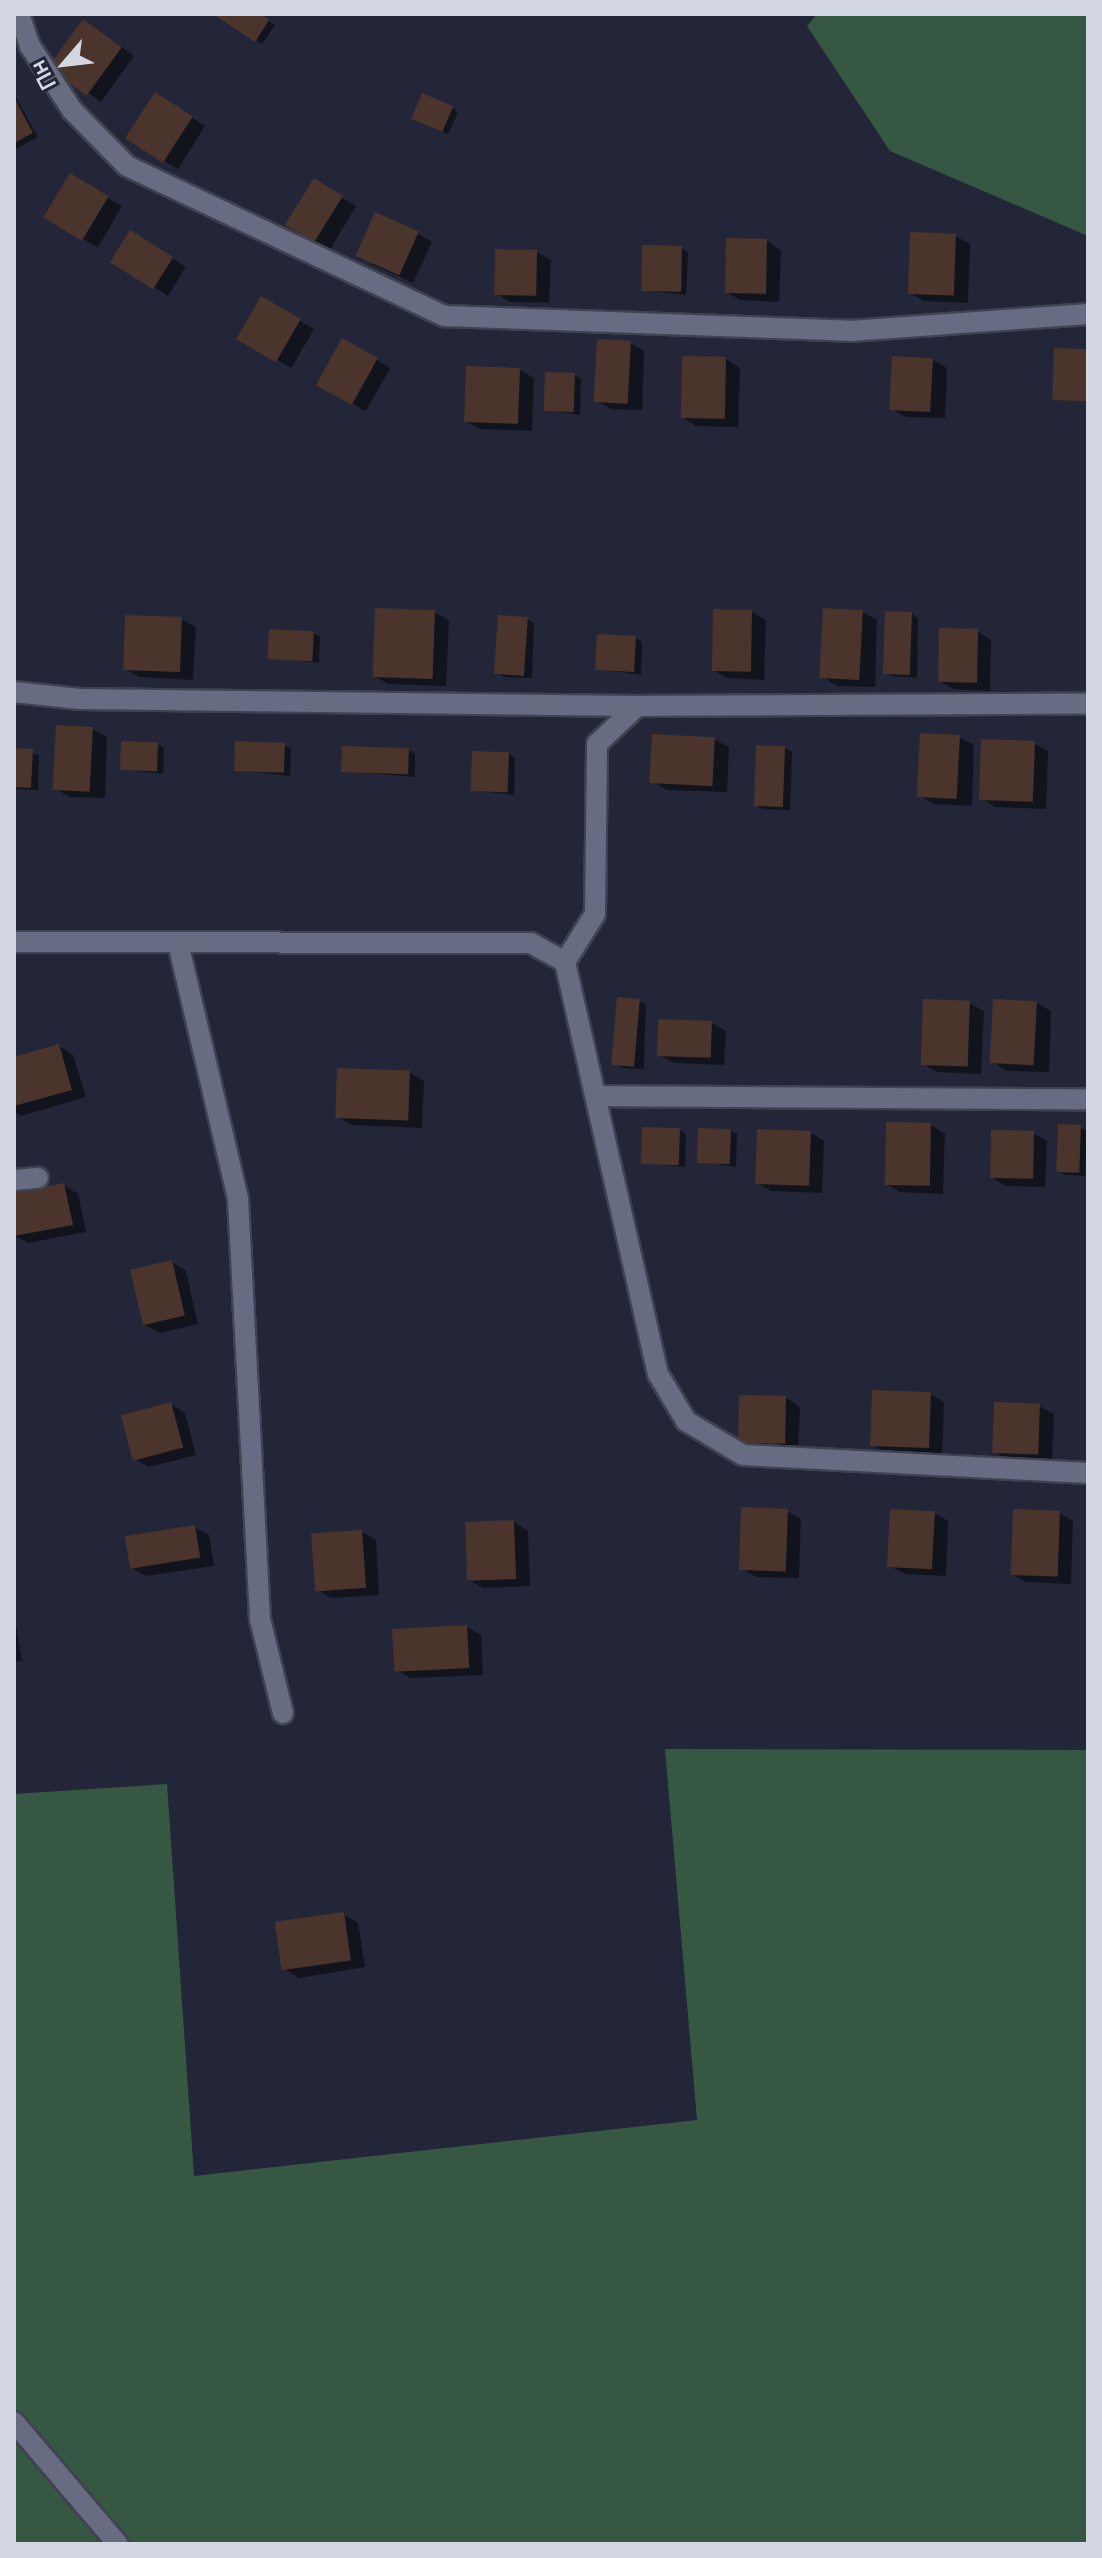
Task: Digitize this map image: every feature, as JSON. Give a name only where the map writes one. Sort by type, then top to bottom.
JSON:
[{"type":"street","points":[[19,14],[30,46],[72,110],[127,166],[445,316],[850,331],[1088,314]]},
{"type":"street","points":[[14,692],[80,699],[637,706],[1088,704]]},
{"type":"street","points":[[637,706],[597,744],[595,914],[565,962],[599,1096],[658,1374],[686,1421],[743,1455],[1088,1473]]},
{"type":"street","points":[[14,942],[531,943],[565,962]]},
{"type":"street","points":[[178,943],[238,1199],[260,1619],[283,1713]]},
{"type":"street","points":[[599,1096],[1088,1099]]},
{"type":"street","points":[[14,1180],[38,1178]]},
{"type":"street","points":[[14,2422],[118,2544]]},
{"type":"green space","points":[[817,14],[1088,14],[1088,236],[890,151],[807,26]]},
{"type":"green space","points":[[665,1749],[1088,1750],[1088,2544],[14,2544],[14,1794],[167,1784],[194,2176],[697,2120]]},
{"type":"building","points":[[213,14],[261,14],[269,20],[255,42]]},
{"type":"building","points":[[83,19],[122,47],[87,96],[48,68]]},
{"type":"building","points":[[155,92],[193,117],[163,163],[125,138]]},
{"type":"building","points":[[422,93],[453,106],[442,132],[411,119]]},
{"type":"building","points":[[14,97],[33,133],[14,143]]},
{"type":"building","points":[[70,173],[109,196],[82,241],[43,218]]},
{"type":"building","points":[[314,178],[343,196],[314,243],[285,225]]},
{"type":"building","points":[[375,212],[419,232],[399,275],[355,256]]},
{"type":"building","points":[[130,230],[173,257],[153,289],[110,262]]},
{"type":"building","points":[[910,232],[956,234],[954,296],[908,294]]},
{"type":"building","points":[[726,238],[767,239],[766,294],[725,293]]},
{"type":"building","points":[[642,245],[682,246],[681,292],[641,291]]},
{"type":"building","points":[[495,249],[537,250],[536,296],[494,295]]},
{"type":"building","points":[[261,296],[301,319],[276,362],[236,339]]},
{"type":"building","points":[[342,338],[378,358],[352,405],[316,385]]},
{"type":"building","points":[[597,339],[631,341],[628,404],[594,402]]},
{"type":"building","points":[[1054,348],[1088,349],[1086,401],[1052,400]]},
{"type":"building","points":[[682,356],[726,357],[725,419],[681,418]]},
{"type":"building","points":[[892,356],[933,358],[930,412],[889,410]]},
{"type":"building","points":[[466,366],[520,368],[518,424],[464,422]]},
{"type":"building","points":[[545,372],[575,373],[574,412],[544,411]]},
{"type":"building","points":[[375,608],[435,610],[433,679],[373,677]]},
{"type":"building","points":[[823,608],[863,610],[859,680],[819,678]]},
{"type":"building","points":[[713,609],[752,610],[751,672],[712,671]]},
{"type":"building","points":[[885,611],[912,612],[910,675],[883,674]]},
{"type":"building","points":[[125,615],[182,617],[180,672],[123,670]]},
{"type":"building","points":[[498,615],[528,617],[524,676],[494,674]]},
{"type":"building","points":[[939,628],[978,629],[977,683],[938,682]]},
{"type":"building","points":[[269,629],[314,631],[312,661],[267,659]]},
{"type":"building","points":[[597,634],[636,636],[634,672],[595,670]]},
{"type":"building","points":[[56,725],[93,727],[90,792],[53,790]]},
{"type":"building","points":[[920,733],[960,735],[957,799],[917,797]]},
{"type":"building","points":[[652,734],[715,737],[712,786],[649,783]]},
{"type":"building","points":[[981,739],[1035,741],[1033,802],[979,800]]},
{"type":"building","points":[[121,741],[158,742],[157,771],[120,770]]},
{"type":"building","points":[[235,741],[285,743],[284,773],[234,771]]},
{"type":"building","points":[[756,745],[785,746],[783,807],[754,806]]},
{"type":"building","points":[[342,746],[409,748],[408,774],[341,772]]},
{"type":"building","points":[[14,748],[33,749],[31,788],[14,787]]},
{"type":"building","points":[[472,751],[509,752],[508,792],[471,791]]},
{"type":"building","points":[[617,997],[640,999],[634,1067],[611,1065]]},
{"type":"building","points":[[923,999],[970,1001],[968,1067],[921,1065]]},
{"type":"building","points":[[993,999],[1037,1001],[1034,1065],[990,1063]]},
{"type":"building","points":[[658,1019],[712,1021],[711,1058],[657,1056]]},
{"type":"building","points":[[59,1044],[72,1090],[14,1106],[14,1057]]},
{"type":"building","points":[[337,1068],[410,1071],[408,1121],[335,1118]]},
{"type":"building","points":[[886,1122],[931,1123],[930,1186],[885,1185]]},
{"type":"building","points":[[1058,1124],[1081,1125],[1079,1173],[1056,1172]]},
{"type":"building","points":[[642,1127],[680,1128],[679,1165],[641,1164]]},
{"type":"building","points":[[698,1128],[731,1129],[730,1164],[697,1163]]},
{"type":"building","points":[[757,1129],[811,1131],[809,1186],[755,1184]]},
{"type":"building","points":[[991,1130],[1034,1131],[1033,1179],[990,1178]]},
{"type":"building","points":[[64,1183],[73,1225],[14,1236],[14,1193]]},
{"type":"building","points":[[172,1260],[185,1316],[143,1325],[130,1270]]},
{"type":"building","points":[[872,1390],[931,1392],[929,1448],[870,1446]]},
{"type":"building","points":[[739,1395],[786,1396],[785,1444],[738,1443]]},
{"type":"building","points":[[171,1402],[183,1447],[133,1461],[121,1415]]},
{"type":"building","points":[[994,1402],[1040,1404],[1038,1455],[992,1453]]},
{"type":"building","points":[[741,1507],[788,1509],[786,1572],[739,1570]]},
{"type":"building","points":[[890,1509],[935,1511],[932,1569],[887,1567]]},
{"type":"building","points":[[1013,1509],[1060,1511],[1058,1577],[1011,1575]]},
{"type":"building","points":[[514,1520],[516,1579],[467,1581],[465,1522]]},
{"type":"building","points":[[195,1525],[200,1558],[130,1569],[125,1536]]},
{"type":"building","points":[[362,1530],[366,1588],[315,1591],[311,1534]]},
{"type":"building","points":[[467,1625],[469,1668],[394,1672],[392,1629]]},
{"type":"building","points":[[344,1912],[351,1961],[282,1970],[275,1922]]}]
